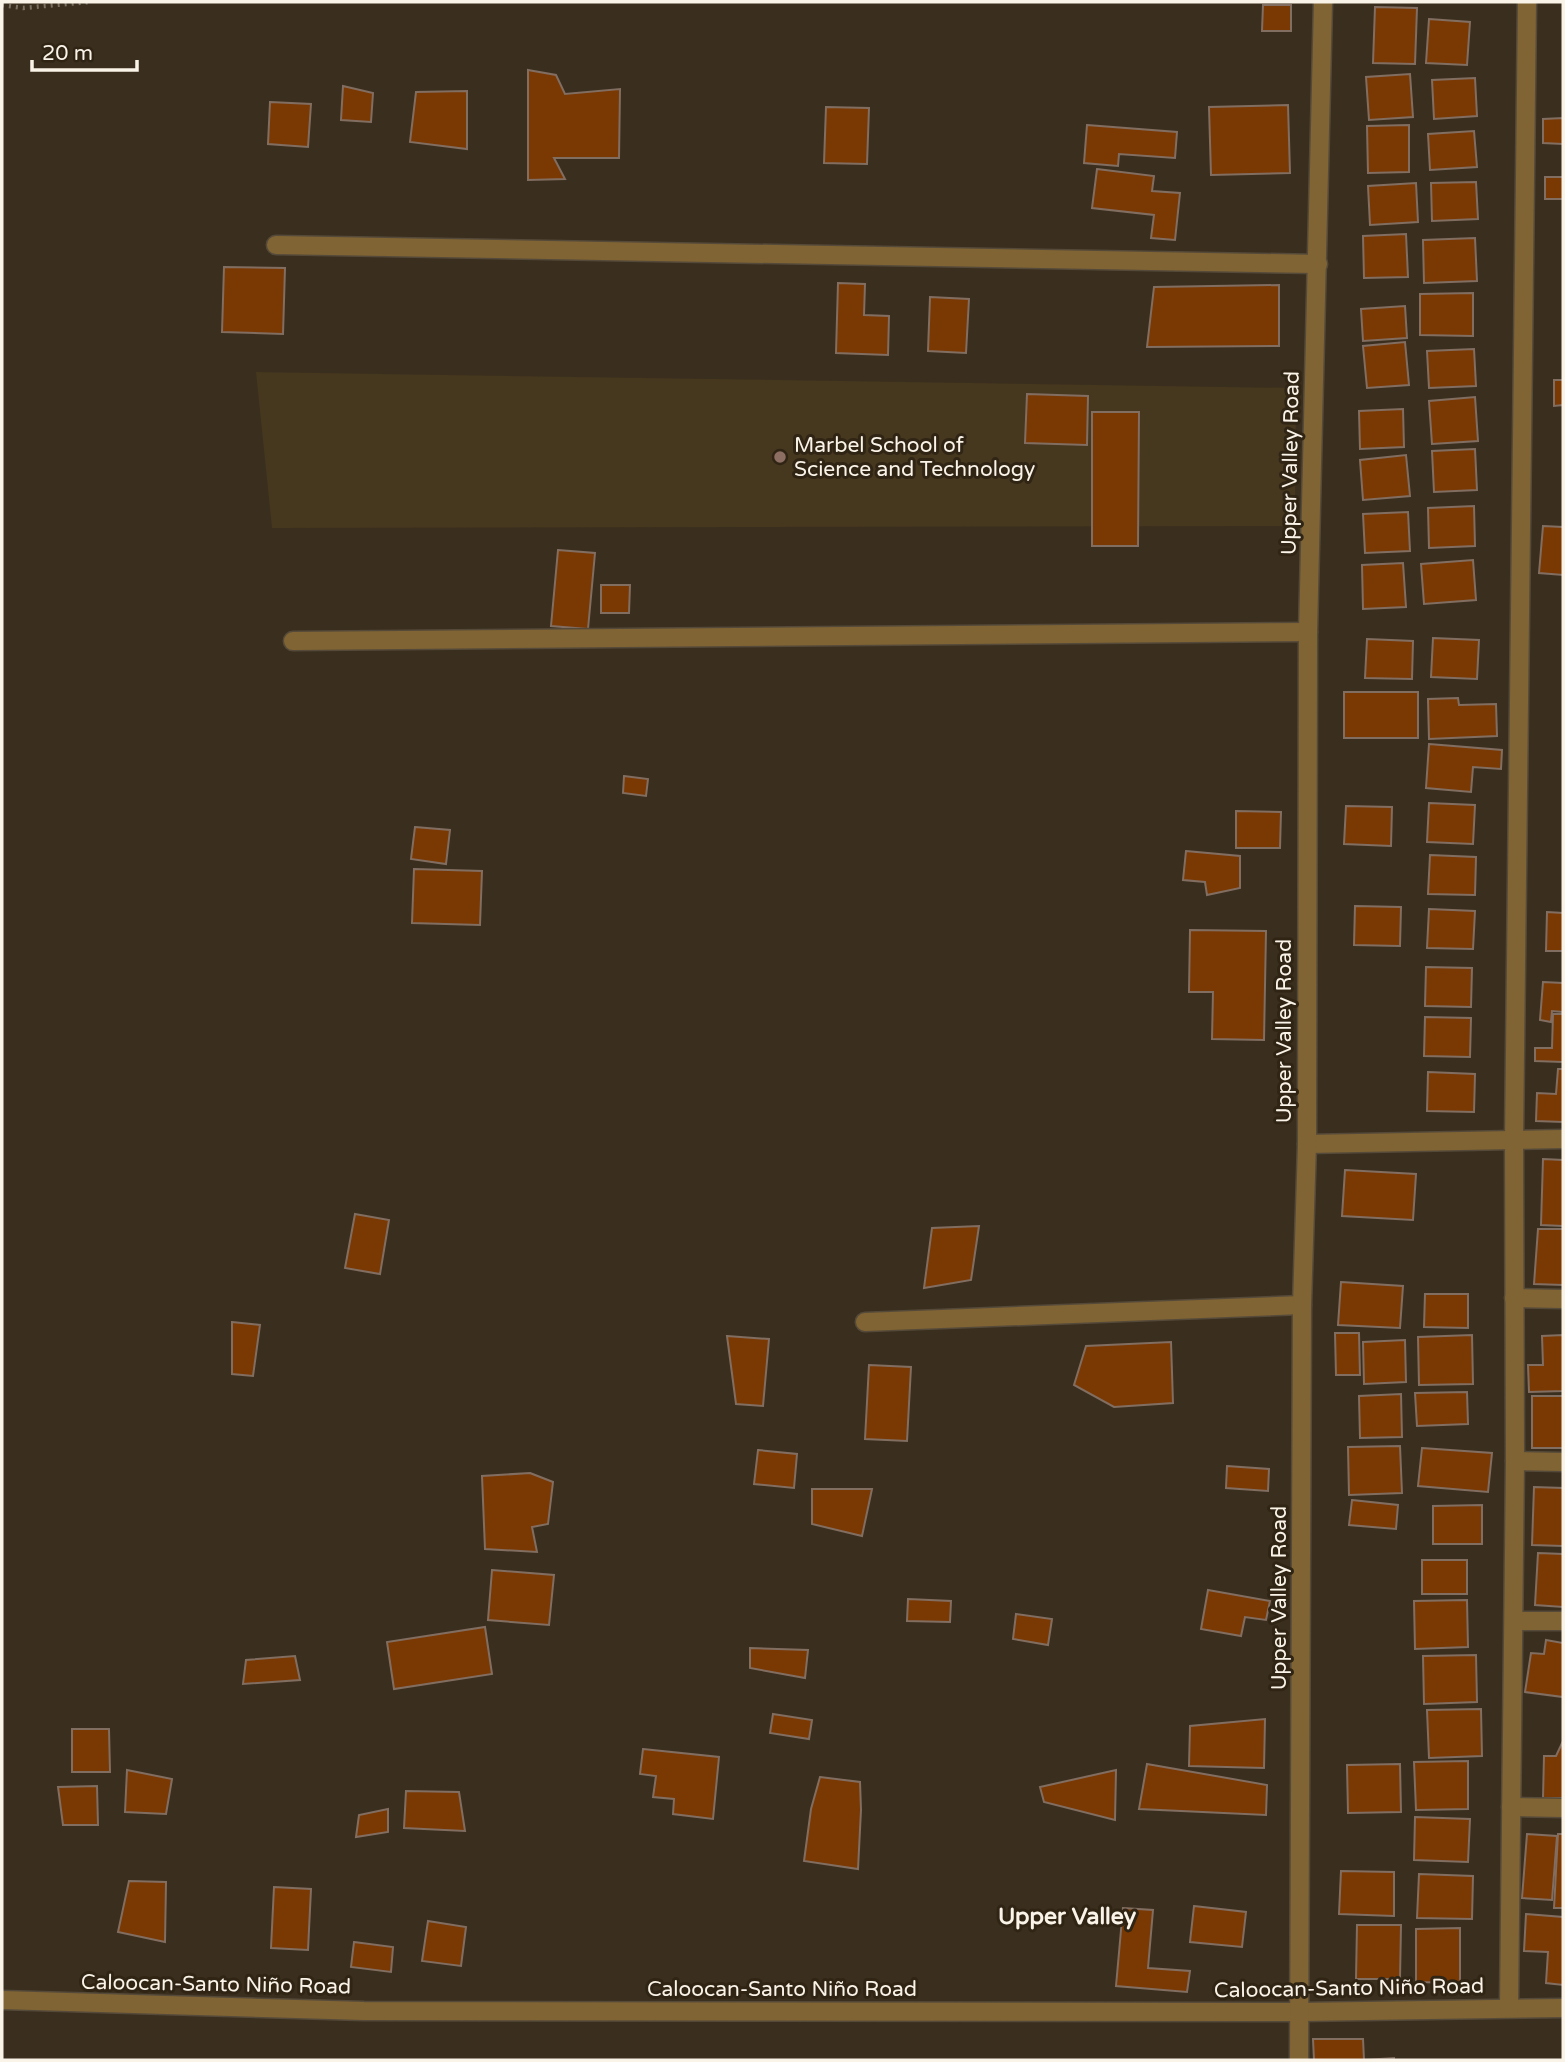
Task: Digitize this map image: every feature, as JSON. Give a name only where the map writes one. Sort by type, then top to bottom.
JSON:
[{"type":"street","name":"Upper Valley Road","points":[[1299,2060],[1302,1305],[1307,1144],[1308,632],[1323,2]]},
{"type":"street","points":[[1509,2008],[1515,1461],[1514,1140],[1527,2]]},
{"type":"street","points":[[276,245],[1318,264]]},
{"type":"street","points":[[293,641],[1308,632]]},
{"type":"street","points":[[1307,1144],[1563,1139]]},
{"type":"street","points":[[1514,1298],[1563,1299]]},
{"type":"street","points":[[864,1322],[1302,1305]]},
{"type":"street","points":[[1515,1461],[1563,1462]]},
{"type":"street","points":[[1514,1621],[1563,1621]]},
{"type":"street","points":[[1511,1807],[1563,1808]]},
{"type":"street","name":"Caloocan-Santo Niño Road","points":[[2,2000],[364,2011],[1301,2012],[1563,2008]]},
{"type":"path","points":[[2,5],[23,8],[89,2]]},
{"type":"shaded area","name":"Marbel School of Science and Technology","points":[[256,372],[1296,388],[1295,526],[272,528]]},
{"type":"building","points":[[1263,5],[1291,5],[1291,31],[1262,31]]},
{"type":"building","points":[[1375,7],[1417,8],[1415,64],[1373,63]]},
{"type":"building","points":[[1429,19],[1470,22],[1467,65],[1426,63]]},
{"type":"building","points":[[528,70],[556,75],[565,94],[620,89],[619,158],[554,158],[565,179],[528,180]]},
{"type":"building","points":[[1410,74],[1413,117],[1369,120],[1366,77]]},
{"type":"building","points":[[1475,78],[1477,116],[1434,119],[1432,80]]},
{"type":"building","points":[[343,86],[373,93],[371,122],[341,120]]},
{"type":"building","points":[[467,91],[467,149],[410,142],[416,92]]},
{"type":"building","points":[[270,102],[311,104],[308,147],[268,144]]},
{"type":"building","points":[[1288,105],[1290,173],[1211,175],[1209,107]]},
{"type":"building","points":[[826,107],[869,108],[867,164],[824,163]]},
{"type":"building","points":[[1563,118],[1563,144],[1543,143],[1543,119]]},
{"type":"building","points":[[1087,125],[1177,132],[1175,158],[1119,154],[1118,166],[1084,163]]},
{"type":"building","points":[[1409,125],[1409,172],[1368,173],[1367,126]]},
{"type":"building","points":[[1474,131],[1477,167],[1430,170],[1428,134]]},
{"type":"building","points":[[1097,169],[1154,176],[1152,191],[1180,193],[1175,240],[1151,238],[1154,215],[1092,208]]},
{"type":"building","points":[[1545,177],[1563,177],[1563,199],[1545,199]]},
{"type":"building","points":[[1476,182],[1478,219],[1432,221],[1431,183]]},
{"type":"building","points":[[1416,183],[1418,222],[1370,225],[1368,186]]},
{"type":"building","points":[[1406,234],[1408,277],[1364,278],[1363,236]]},
{"type":"building","points":[[1475,238],[1477,281],[1424,283],[1423,240]]},
{"type":"building","points":[[224,267],[285,268],[283,334],[222,332]]},
{"type":"building","points":[[838,283],[865,284],[864,315],[889,316],[888,355],[836,353]]},
{"type":"building","points":[[1279,285],[1279,346],[1147,347],[1154,287]]},
{"type":"building","points":[[1473,293],[1473,336],[1420,335],[1420,294]]},
{"type":"building","points":[[930,297],[969,299],[966,353],[928,351]]},
{"type":"building","points":[[1405,306],[1407,338],[1363,341],[1361,309]]},
{"type":"building","points":[[1405,342],[1409,385],[1367,388],[1363,346]]},
{"type":"building","points":[[1474,349],[1476,386],[1429,388],[1427,351]]},
{"type":"building","points":[[1554,380],[1563,380],[1563,405],[1554,406]]},
{"type":"building","points":[[1027,394],[1088,396],[1087,445],[1025,443]]},
{"type":"building","points":[[1475,397],[1478,441],[1432,444],[1429,401]]},
{"type":"building","points":[[1403,409],[1404,447],[1360,449],[1359,411]]},
{"type":"building","points":[[1092,412],[1139,412],[1138,546],[1092,546]]},
{"type":"building","points":[[1475,449],[1477,490],[1434,492],[1432,451]]},
{"type":"building","points":[[1406,455],[1410,496],[1363,500],[1360,460]]},
{"type":"building","points":[[1474,506],[1475,546],[1429,548],[1428,508]]},
{"type":"building","points":[[1408,512],[1410,551],[1365,553],[1363,514]]},
{"type":"building","points":[[1543,526],[1563,527],[1563,575],[1539,573]]},
{"type":"building","points":[[558,550],[595,553],[588,629],[551,626]]},
{"type":"building","points":[[1473,560],[1476,600],[1424,604],[1421,564]]},
{"type":"building","points":[[1403,563],[1406,607],[1363,609],[1362,565]]},
{"type":"building","points":[[601,585],[630,585],[629,613],[601,613]]},
{"type":"building","points":[[1433,638],[1479,640],[1477,679],[1431,677]]},
{"type":"building","points":[[1367,639],[1413,641],[1412,679],[1365,678]]},
{"type":"building","points":[[1344,692],[1418,692],[1418,738],[1344,738]]},
{"type":"building","points":[[1458,698],[1459,705],[1496,704],[1497,736],[1429,739],[1428,699]]},
{"type":"building","points":[[1429,744],[1502,750],[1501,769],[1473,767],[1471,792],[1426,788]]},
{"type":"building","points":[[624,776],[648,779],[646,796],[623,793]]},
{"type":"building","points":[[1429,803],[1475,805],[1473,844],[1427,842]]},
{"type":"building","points":[[1346,806],[1392,807],[1391,846],[1344,844]]},
{"type":"building","points":[[1236,811],[1281,812],[1280,848],[1236,848]]},
{"type":"building","points":[[415,827],[450,830],[446,864],[411,859]]},
{"type":"building","points":[[1186,851],[1240,856],[1240,888],[1207,895],[1205,882],[1183,880]]},
{"type":"building","points":[[1430,855],[1476,857],[1475,895],[1428,894]]},
{"type":"building","points":[[414,869],[482,871],[480,925],[412,923]]},
{"type":"building","points":[[1355,906],[1401,907],[1400,946],[1354,945]]},
{"type":"building","points":[[1429,909],[1475,911],[1473,949],[1427,948]]},
{"type":"building","points":[[1547,912],[1563,913],[1563,951],[1546,951]]},
{"type":"building","points":[[1190,930],[1266,931],[1264,1040],[1212,1039],[1213,992],[1189,992]]},
{"type":"building","points":[[1426,967],[1472,968],[1471,1007],[1425,1006]]},
{"type":"building","points":[[1543,982],[1563,983],[1563,1012],[1552,1011],[1551,1022],[1540,1020]]},
{"type":"building","points":[[1553,1014],[1563,1014],[1563,1062],[1535,1061],[1535,1048],[1552,1048]]},
{"type":"building","points":[[1425,1017],[1471,1018],[1470,1057],[1424,1056]]},
{"type":"building","points":[[1558,1069],[1563,1069],[1563,1122],[1536,1121],[1537,1093],[1556,1094]]},
{"type":"building","points":[[1428,1072],[1475,1074],[1474,1112],[1427,1111]]},
{"type":"building","points":[[1543,1159],[1563,1160],[1563,1226],[1541,1225]]},
{"type":"building","points":[[1345,1170],[1416,1174],[1413,1220],[1342,1216]]},
{"type":"building","points":[[355,1214],[389,1220],[380,1274],[345,1268]]},
{"type":"building","points":[[979,1226],[971,1280],[924,1288],[932,1228]]},
{"type":"building","points":[[1538,1229],[1563,1229],[1563,1285],[1534,1284]]},
{"type":"building","points":[[1341,1282],[1403,1286],[1400,1328],[1338,1325]]},
{"type":"building","points":[[1425,1294],[1468,1294],[1468,1328],[1424,1327]]},
{"type":"building","points":[[232,1322],[260,1325],[253,1376],[232,1374]]},
{"type":"building","points":[[1335,1333],[1359,1333],[1360,1375],[1336,1375]]},
{"type":"building","points":[[1472,1335],[1473,1384],[1419,1385],[1418,1337]]},
{"type":"building","points":[[1563,1335],[1563,1391],[1529,1392],[1528,1365],[1543,1365],[1542,1336]]},
{"type":"building","points":[[727,1336],[769,1339],[763,1406],[736,1404]]},
{"type":"building","points":[[1405,1340],[1406,1382],[1364,1384],[1363,1342]]},
{"type":"building","points":[[1171,1342],[1173,1403],[1114,1407],[1074,1385],[1086,1346]]},
{"type":"building","points":[[869,1365],[911,1367],[907,1441],[865,1439]]},
{"type":"building","points":[[1467,1392],[1468,1424],[1417,1426],[1415,1393]]},
{"type":"building","points":[[1401,1394],[1402,1437],[1360,1438],[1359,1396]]},
{"type":"building","points":[[1532,1396],[1563,1396],[1563,1448],[1532,1448]]},
{"type":"building","points":[[1400,1446],[1402,1493],[1349,1495],[1348,1447]]},
{"type":"building","points":[[1422,1448],[1492,1453],[1488,1492],[1418,1486]]},
{"type":"building","points":[[758,1450],[797,1454],[794,1488],[754,1484]]},
{"type":"building","points":[[1227,1466],[1269,1469],[1268,1491],[1226,1488]]},
{"type":"building","points":[[530,1473],[553,1482],[548,1524],[532,1527],[537,1552],[485,1549],[482,1476]]},
{"type":"building","points":[[1534,1487],[1563,1488],[1563,1546],[1532,1545]]},
{"type":"building","points":[[812,1489],[872,1489],[862,1536],[812,1524]]},
{"type":"building","points":[[1352,1500],[1398,1505],[1396,1529],[1349,1525]]},
{"type":"building","points":[[1482,1505],[1482,1544],[1433,1544],[1433,1506]]},
{"type":"building","points":[[1538,1553],[1563,1554],[1563,1607],[1535,1605]]},
{"type":"building","points":[[1422,1560],[1467,1560],[1467,1594],[1422,1594]]},
{"type":"building","points":[[492,1570],[554,1575],[549,1625],[488,1620]]},
{"type":"building","points":[[1208,1590],[1270,1601],[1266,1620],[1245,1617],[1241,1636],[1201,1629]]},
{"type":"building","points":[[908,1599],[951,1601],[950,1622],[907,1621]]},
{"type":"building","points":[[1467,1600],[1468,1647],[1415,1649],[1414,1601]]},
{"type":"building","points":[[1016,1614],[1052,1619],[1048,1645],[1013,1639]]},
{"type":"building","points":[[485,1627],[492,1674],[394,1689],[387,1642]]},
{"type":"building","points":[[1546,1640],[1563,1643],[1563,1697],[1525,1692],[1531,1653],[1544,1654]]},
{"type":"building","points":[[750,1648],[808,1650],[805,1678],[750,1668]]},
{"type":"building","points":[[1476,1655],[1477,1702],[1424,1704],[1423,1656]]},
{"type":"building","points":[[295,1656],[300,1680],[243,1684],[246,1660]]},
{"type":"building","points":[[1481,1709],[1482,1756],[1429,1758],[1427,1710]]},
{"type":"building","points":[[773,1714],[812,1720],[809,1739],[770,1733]]},
{"type":"building","points":[[1265,1719],[1264,1768],[1189,1766],[1190,1726]]},
{"type":"building","points":[[72,1729],[109,1729],[110,1772],[72,1772]]},
{"type":"building","points":[[1563,1741],[1563,1798],[1543,1798],[1544,1756],[1556,1756]]},
{"type":"building","points":[[643,1749],[719,1757],[713,1819],[673,1814],[674,1799],[653,1797],[656,1776],[640,1774]]},
{"type":"building","points":[[1468,1761],[1468,1809],[1416,1810],[1414,1762]]},
{"type":"building","points":[[1147,1764],[1267,1785],[1266,1815],[1139,1809]]},
{"type":"building","points":[[1400,1764],[1401,1812],[1348,1813],[1347,1765]]},
{"type":"building","points":[[127,1770],[172,1779],[166,1814],[125,1812]]},
{"type":"building","points":[[1116,1770],[1115,1820],[1044,1802],[1040,1787]]},
{"type":"building","points":[[820,1777],[860,1782],[858,1869],[804,1861],[811,1809]]},
{"type":"building","points":[[97,1786],[98,1825],[63,1825],[58,1787]]},
{"type":"building","points":[[406,1791],[459,1792],[465,1831],[404,1828]]},
{"type":"building","points":[[388,1809],[388,1832],[356,1837],[359,1815]]},
{"type":"building","points":[[1415,1817],[1470,1819],[1468,1862],[1414,1860]]},
{"type":"building","points":[[1527,1834],[1557,1836],[1552,1900],[1522,1898]]},
{"type":"building","points":[[1558,1834],[1563,1834],[1563,1908],[1554,1908]]},
{"type":"building","points":[[1341,1871],[1394,1872],[1394,1916],[1339,1914]]},
{"type":"building","points":[[1419,1874],[1473,1876],[1472,1919],[1417,1918]]},
{"type":"building","points":[[129,1881],[166,1882],[165,1942],[118,1932]]},
{"type":"building","points":[[274,1887],[311,1889],[308,1950],[271,1948]]},
{"type":"building","points":[[1194,1906],[1246,1912],[1242,1947],[1190,1942]]},
{"type":"building","points":[[1123,1908],[1153,1910],[1148,1968],[1190,1971],[1187,1992],[1116,1986]]},
{"type":"building","points":[[1526,1914],[1563,1917],[1563,1985],[1546,1983],[1548,1952],[1524,1951]]},
{"type":"building","points":[[428,1921],[466,1927],[461,1966],[422,1961]]},
{"type":"building","points":[[1357,1925],[1401,1925],[1400,1979],[1356,1979]]},
{"type":"building","points":[[1460,1928],[1460,1983],[1416,1982],[1416,1929]]},
{"type":"building","points":[[354,1942],[393,1947],[391,1972],[351,1967]]},
{"type":"building","points":[[1313,2039],[1363,2039],[1364,2060],[1314,2060]]},
{"type":"place","name":"Marbel School of Science and Technology","points":[[780,457]]},
{"type":"district","name":"Upper Valley","points":[[1067,1916]]}]
